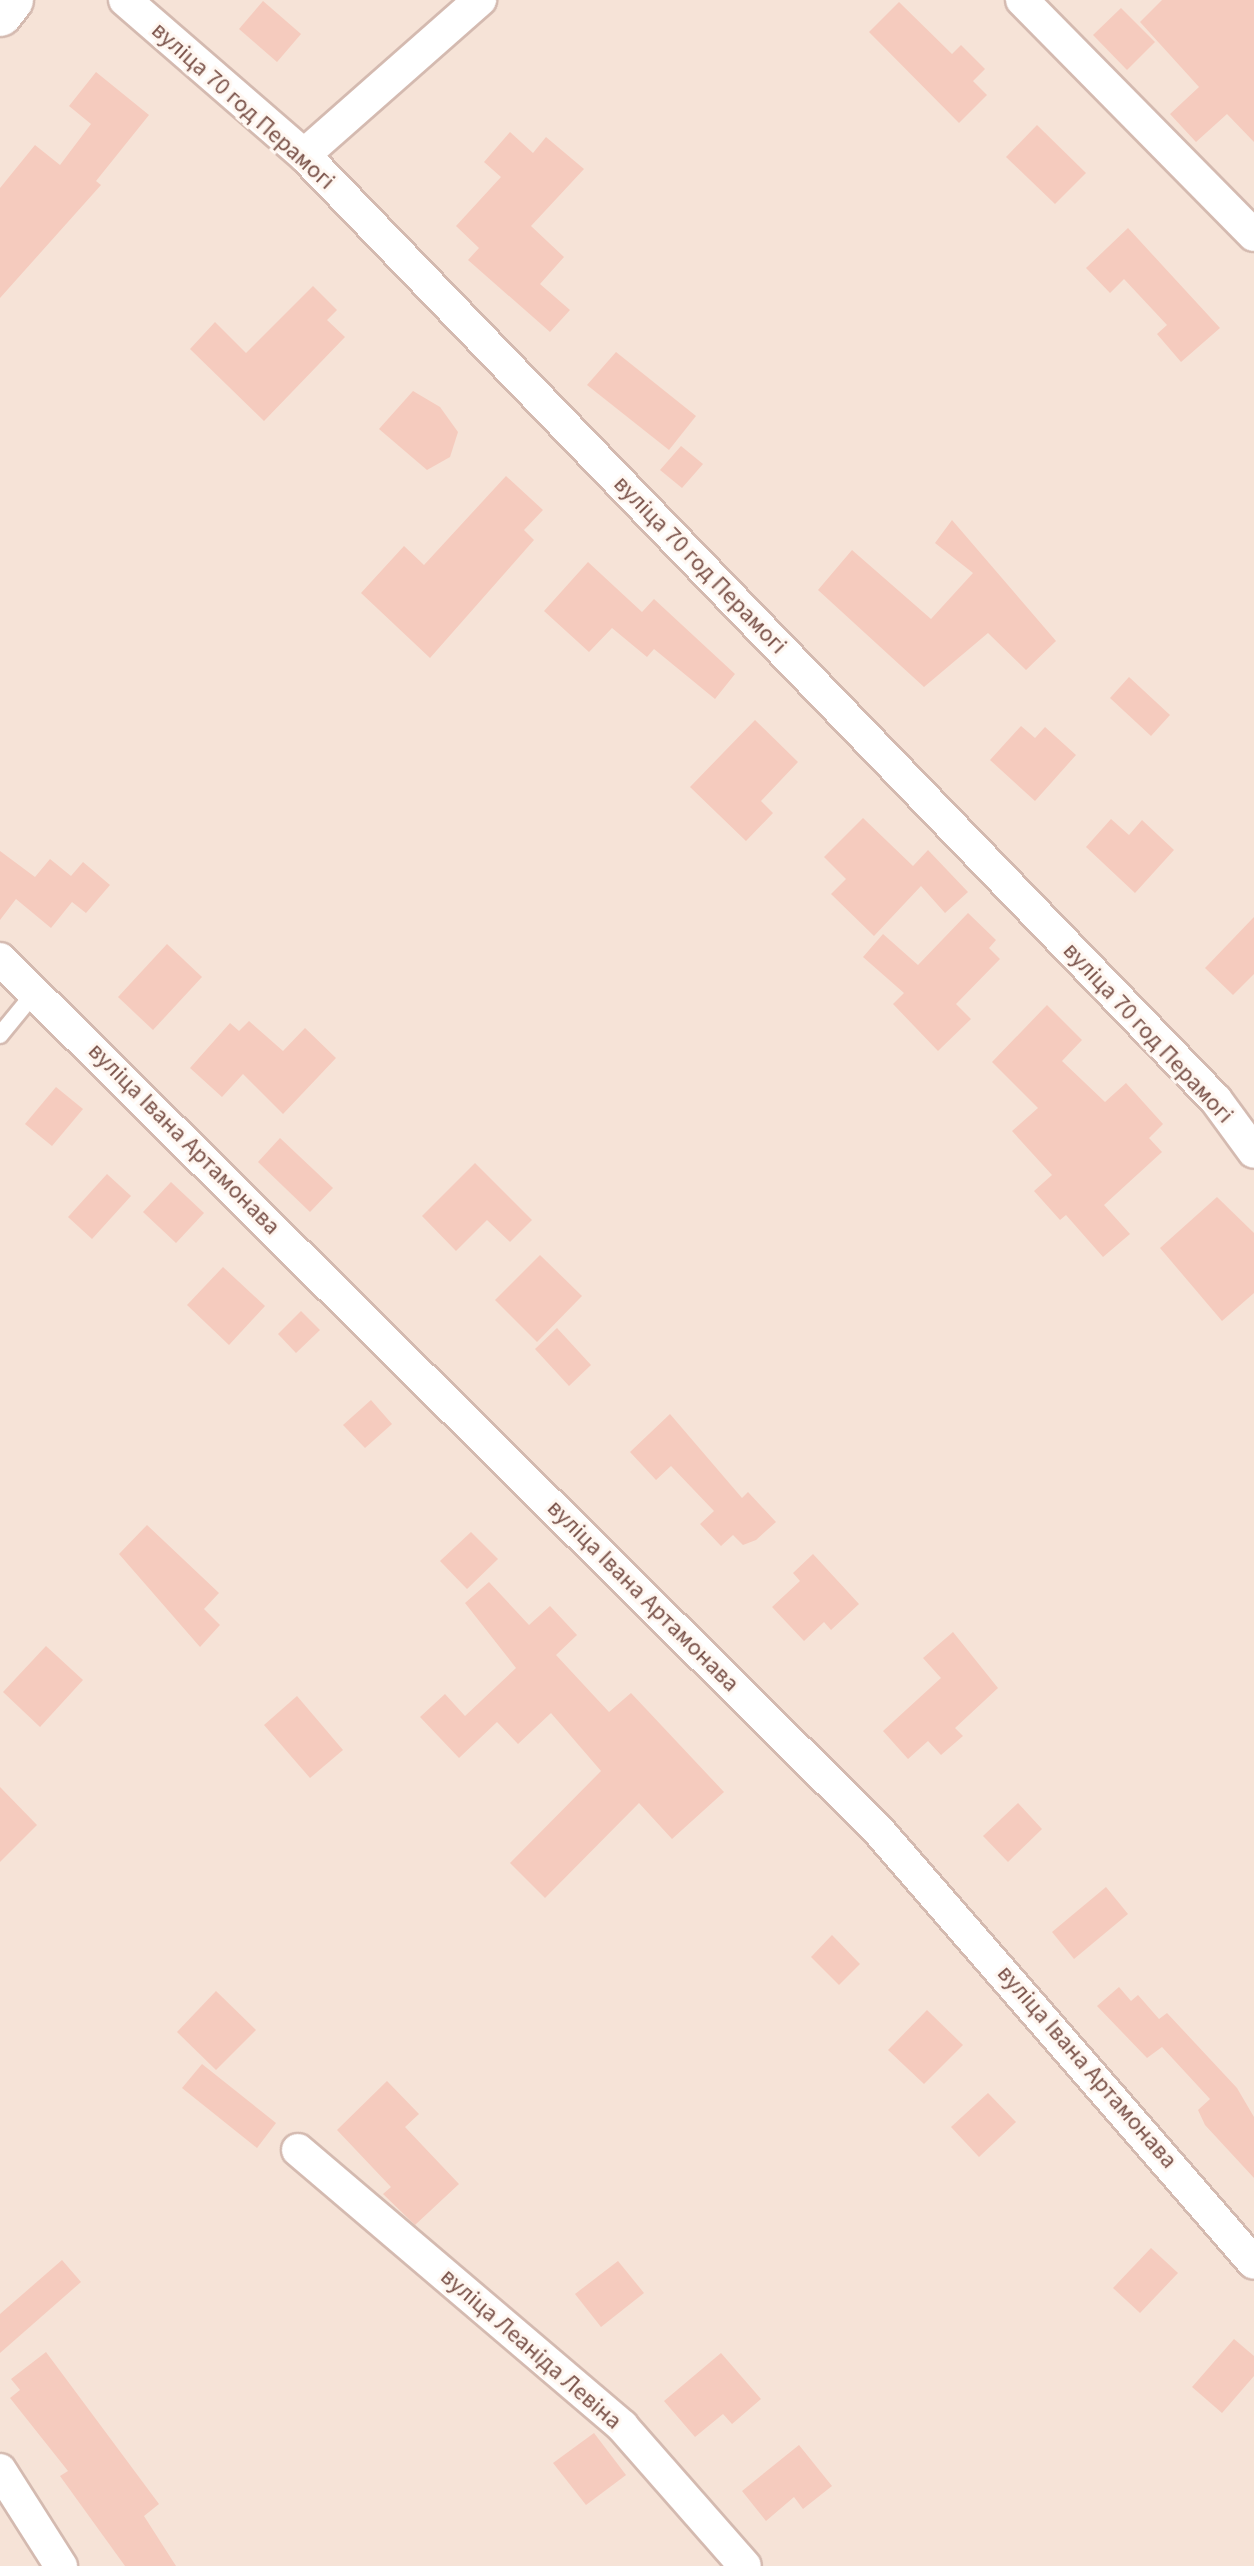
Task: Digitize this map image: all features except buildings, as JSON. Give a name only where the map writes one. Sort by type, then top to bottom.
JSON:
[{"type":"main road","points":[[0,14],[11,0]]},
{"type":"street","name":"вуліца 70 год Перамогі","points":[[125,0],[304,155],[1216,1100],[1254,1152]]},
{"type":"street","points":[[304,155],[480,0]]},
{"type":"street","points":[[1022,0],[1254,235]]},
{"type":"street","name":"вуліца Івана Артамонава","points":[[0,959],[36,991],[878,1830],[1254,2263]]},
{"type":"street","name":"вуліца Леаніда Левіна","points":[[298,2150],[622,2426],[745,2566]]},
{"type":"street","points":[[0,2470],[61,2566]]},
{"type":"lane","points":[[0,1035],[36,991]]},
{"type":"shaded area","points":[[0,0],[1254,0],[1254,2566],[0,2566]]}]
